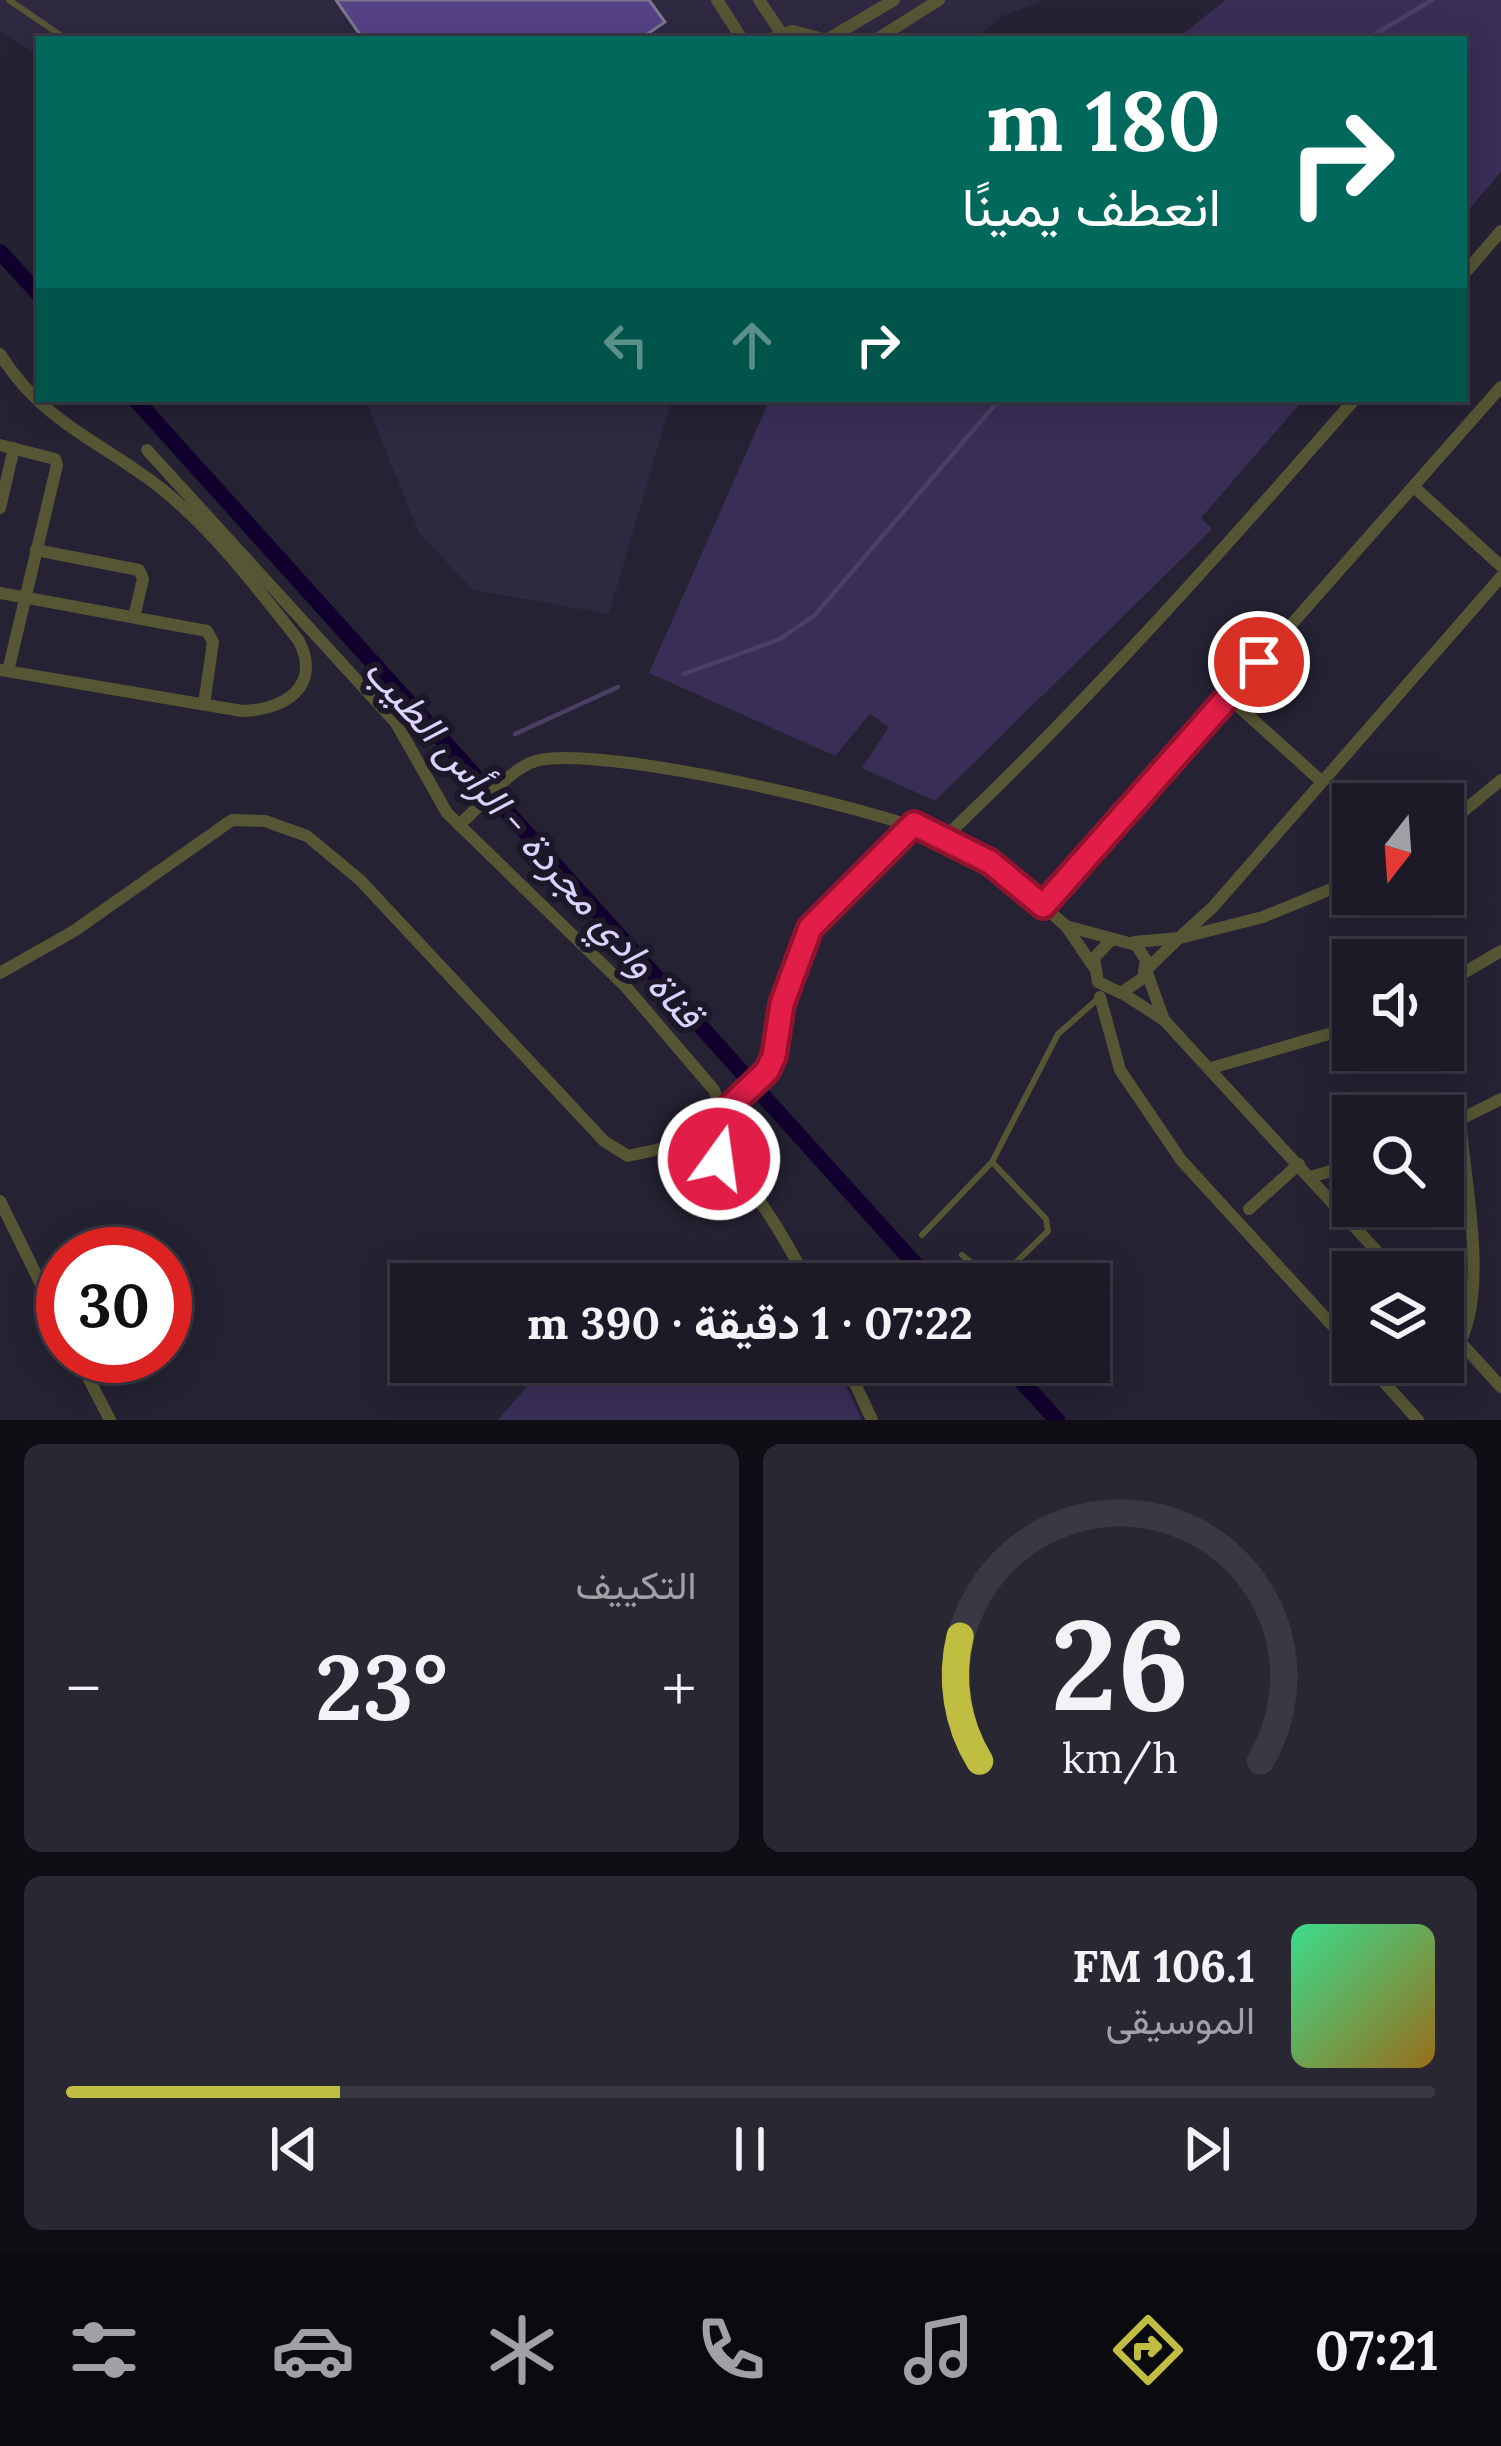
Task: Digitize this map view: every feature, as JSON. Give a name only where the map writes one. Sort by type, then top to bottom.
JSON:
[{"type":"street","points":[[718,0],[740,36]]},
{"type":"street","points":[[759,0],[776,36],[818,36]]},
{"type":"street","points":[[831,36],[894,0]]},
{"type":"street","points":[[882,36],[939,0]]},
{"type":"street","points":[[1467,271],[1501,231]]},
{"type":"street","points":[[0,354],[36,399]]},
{"type":"street","points":[[1043,906],[1501,387]]},
{"type":"street","points":[[0,508],[7,447],[57,461],[4,671],[242,711],[285,704],[305,680],[307,661],[299,641],[164,491],[50,416],[39,402]]},
{"type":"street","points":[[944,838],[1017,769],[1232,540],[1352,402]]},
{"type":"street","points":[[147,450],[396,724],[437,798],[626,987],[729,1107]]},
{"type":"street","points":[[1414,488],[1501,566]]},
{"type":"street","points":[[36,550],[140,570],[134,617]]},
{"type":"street","points":[[1109,993],[1138,986],[1146,970],[1501,578]]},
{"type":"street","points":[[0,593],[198,627],[212,636],[204,704]]},
{"type":"street","points":[[1228,697],[1321,781]]},
{"type":"street","points":[[464,821],[532,761],[568,757],[727,782],[914,824],[990,862],[1066,926],[1093,966],[1109,993],[1120,1070],[1181,1160],[1332,1325]]},
{"type":"street","points":[[1464,811],[1501,780]]},
{"type":"street","points":[[0,973],[74,931],[216,828],[240,818],[308,836],[360,880],[604,1142],[628,1156],[691,1142],[719,1159],[760,1204],[796,1263]]},
{"type":"street","points":[[719,1159],[729,1107],[767,1071],[794,965],[810,928],[914,824]]},
{"type":"street","points":[[1066,926],[1132,943],[1179,938],[1263,917],[1332,889]]},
{"type":"street","points":[[1093,966],[1098,950],[1111,940]]},
{"type":"street","points":[[1132,943],[1142,952],[1164,1019]]},
{"type":"street","points":[[1464,973],[1501,951]]},
{"type":"street","points":[[1109,993],[1164,1019],[1377,1251]]},
{"type":"street","points":[[1211,1068],[1332,1033]]},
{"type":"street","points":[[1464,1118],[1501,1099]]},
{"type":"street","points":[[1249,1209],[1299,1164]]},
{"type":"street","points":[[1311,1178],[1332,1171]]},
{"type":"street","points":[[1464,1172],[1473,1288],[1473,1307],[1464,1331]]},
{"type":"street","points":[[0,1201],[36,1274]]},
{"type":"street","points":[[1464,1346],[1501,1388]]},
{"type":"street","points":[[90,1383],[110,1420]]},
{"type":"street","points":[[855,1383],[872,1420]]},
{"type":"street","points":[[1385,1383],[1418,1420]]},
{"type":"lane","points":[[9,0],[62,36]]},
{"type":"lane","points":[[922,1235],[992,1162],[1058,1034],[1109,993]]},
{"type":"lane","points":[[962,1255],[990,1279],[999,1280],[1048,1231],[1046,1219],[992,1162]]},
{"type":"shaded area","points":[[0,0],[1045,0],[1003,16],[979,36],[36,36],[36,55],[0,30]]},
{"type":"shaded area","points":[[1226,0],[1501,0],[1501,172],[1467,212],[1467,36],[1180,36]]},
{"type":"shaded area","points":[[366,402],[671,402],[609,614],[473,590],[419,533]]},
{"type":"shaded area","points":[[769,402],[1301,402],[1201,518],[1212,529],[935,801],[862,768],[889,727],[870,714],[835,756],[649,673]]},
{"type":"shaded area","points":[[530,1383],[845,1383],[862,1420],[498,1420]]},
{"type":"building","points":[[336,0],[649,0],[665,22],[644,36],[361,36]]},
{"type":"waterway","points":[[1372,36],[1432,0]]},
{"type":"waterway","name":"قناة وادي مجردة - الرأس الطيب","points":[[0,252],[36,291]]},
{"type":"waterway","name":"قناة وادي مجردة - الرأس الطيب","points":[[138,402],[914,1263]]},
{"type":"waterway","points":[[684,674],[780,639],[815,615],[997,402]]},
{"type":"waterway","points":[[515,734],[618,687]]},
{"type":"waterway","name":"قناة وادي مجردة - الرأس الطيب","points":[[1023,1383],[1057,1420]]},
{"type":"route","points":[[719,1159],[724,1112],[767,1071],[774,1056],[782,1004],[810,928],[906,838],[914,824],[990,862],[1043,906],[1259,662]]}]
